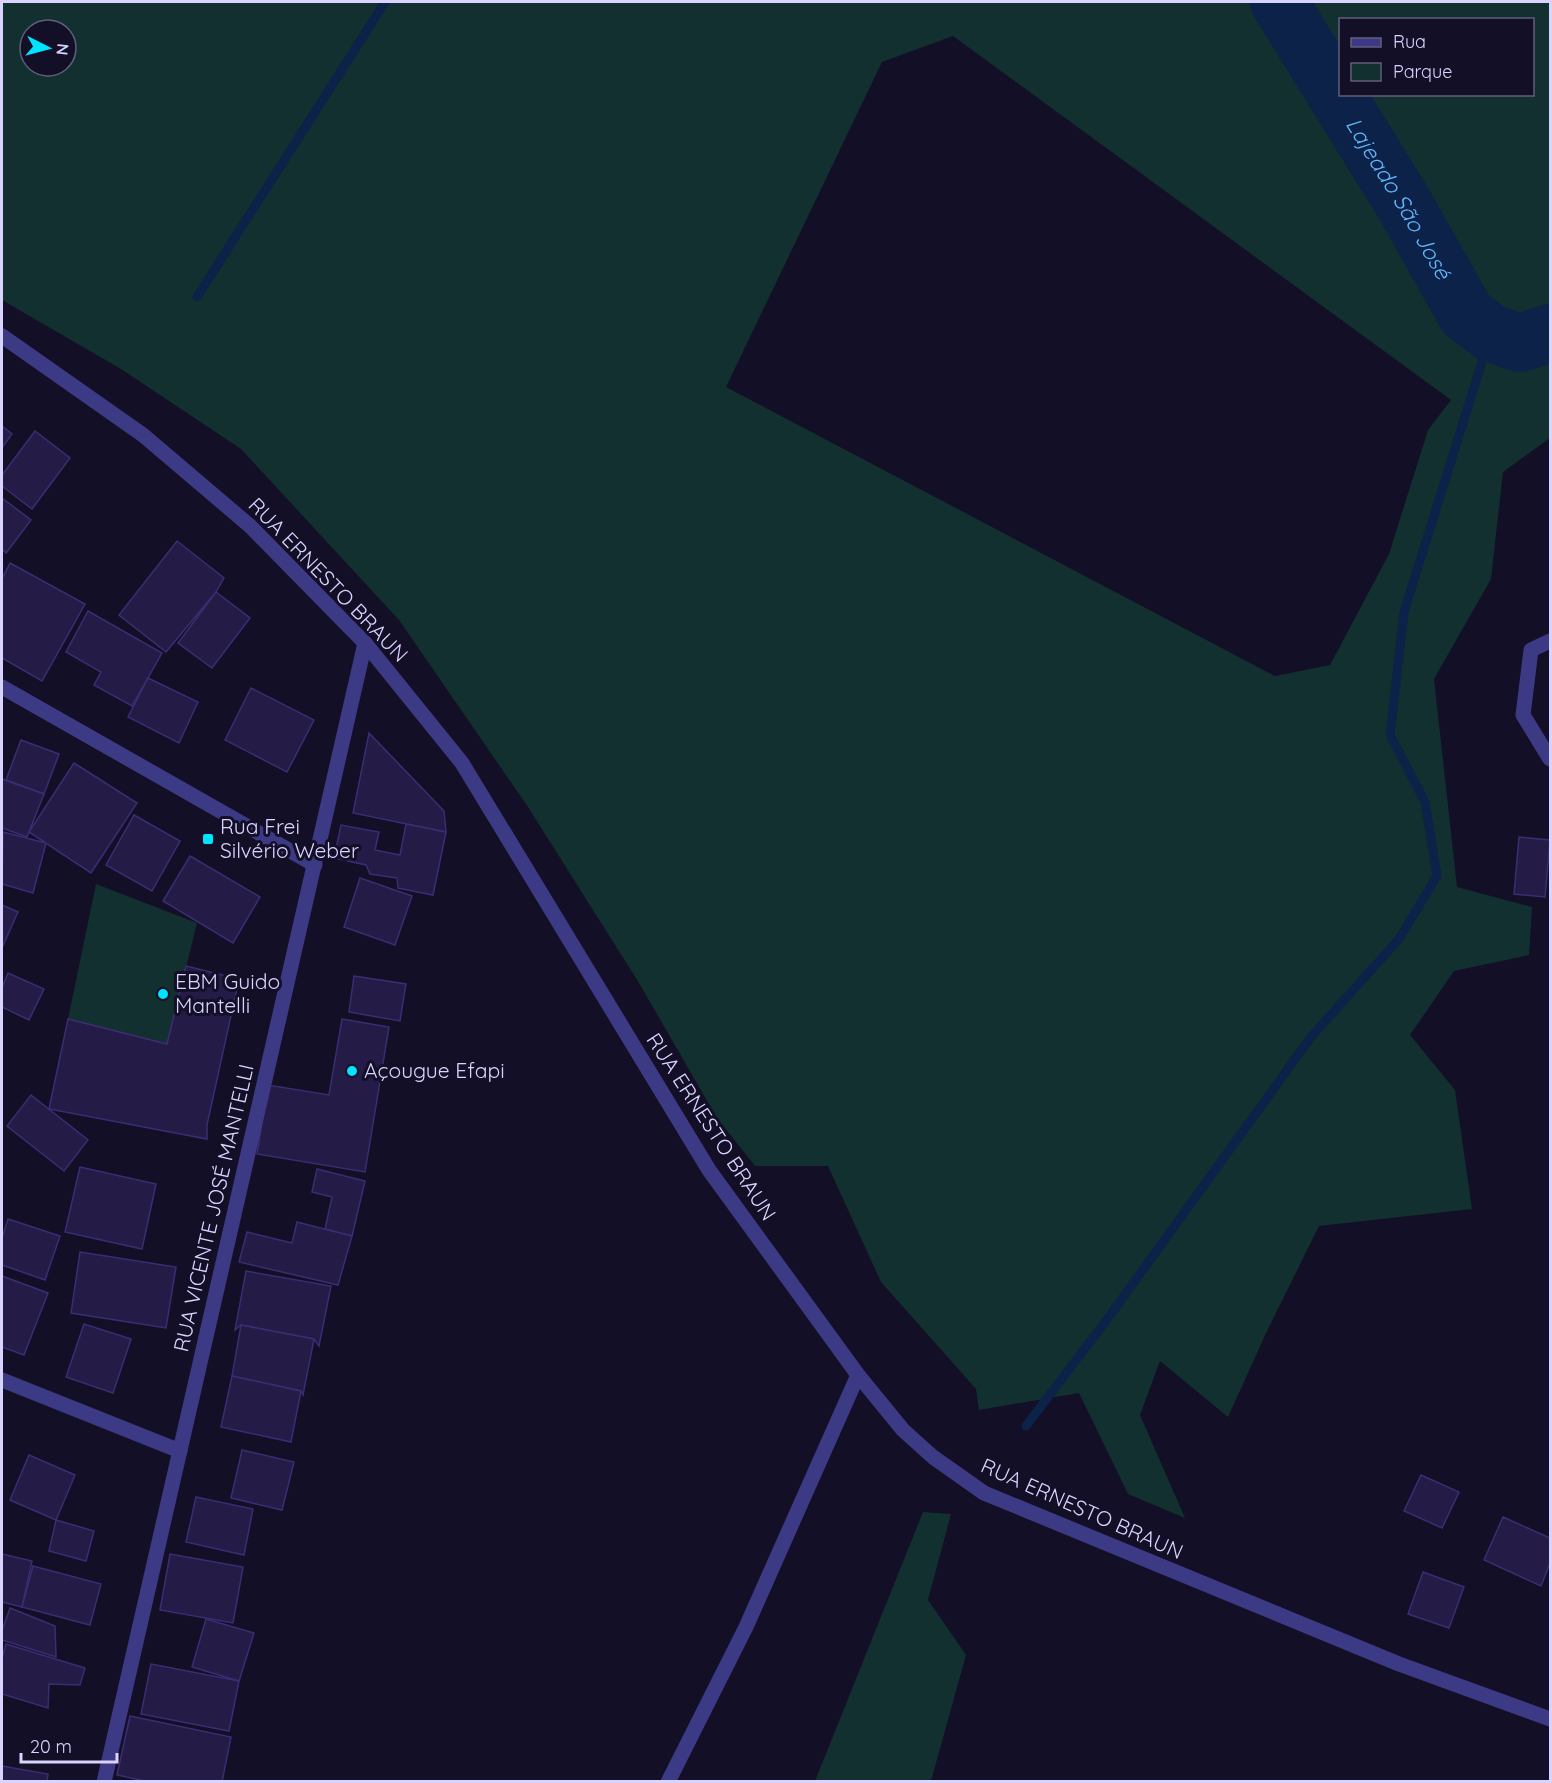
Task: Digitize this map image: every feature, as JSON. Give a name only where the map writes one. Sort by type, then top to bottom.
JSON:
[{"type":"street","name":"RUA ERNESTO BRAUN","points":[[2,336],[143,435],[250,526],[365,643],[462,763],[709,1170],[858,1375],[911,1436],[933,1457],[984,1493],[1399,1664],[1551,1719]]},
{"type":"street","points":[[1551,641],[1532,650],[1523,715],[1551,759]]},
{"type":"street","name":"RUA VICENTE JOSÉ MANTELLI","points":[[104,1782],[365,643]]},
{"type":"street","points":[[2,687],[315,865]]},
{"type":"street","points":[[668,1782],[746,1627],[858,1375]]},
{"type":"street","points":[[2,1380],[180,1451]]},
{"type":"green space","points":[[2,2],[1550,2],[1550,438],[1503,472],[1491,579],[1434,679],[1457,887],[1532,907],[1529,955],[1454,971],[1410,1035],[1455,1090],[1472,1209],[1319,1226],[1228,1417],[1160,1361],[1140,1415],[1185,1518],[1128,1494],[1079,1393],[979,1410],[976,1389],[881,1282],[828,1166],[755,1166],[717,1118],[639,983],[528,807],[399,620],[241,449],[121,369],[2,300]],"holes":[[[953,36],[1451,400],[1428,430],[1389,554],[1330,665],[1275,676],[726,387],[882,62]]]},
{"type":"green space","points":[[96,884],[197,923],[167,1044],[68,1019]]},
{"type":"green space","points":[[923,1512],[951,1514],[928,1600],[966,1655],[931,1781],[815,1781]]},
{"type":"building","points":[[2,426],[12,434],[2,448]]},
{"type":"building","points":[[35,431],[70,458],[32,509],[2,486],[2,475]]},
{"type":"building","points":[[2,498],[31,520],[6,553],[2,549]]},
{"type":"building","points":[[177,541],[224,578],[216,592],[166,652],[119,615]]},
{"type":"building","points":[[10,563],[85,604],[42,681],[2,658],[2,579]]},
{"type":"building","points":[[216,592],[250,618],[212,668],[178,643]]},
{"type":"building","points":[[88,611],[162,653],[132,706],[94,685],[101,672],[66,652]]},
{"type":"building","points":[[148,678],[198,702],[179,743],[128,717]]},
{"type":"building","points":[[251,688],[314,720],[287,772],[225,740]]},
{"type":"building","points":[[369,733],[444,811],[446,832],[353,813]]},
{"type":"building","points":[[21,740],[59,754],[44,794],[6,780]]},
{"type":"building","points":[[74,763],[137,803],[91,873],[29,832]]},
{"type":"building","points":[[2,779],[44,794],[27,837],[2,828]]},
{"type":"building","points":[[134,815],[180,841],[152,891],[106,865]]},
{"type":"building","points":[[406,824],[446,832],[433,895],[398,888],[397,878],[370,874],[366,865],[334,858],[341,825],[379,832],[375,850],[400,855]]},
{"type":"building","points":[[3,832],[46,843],[33,893],[2,884]]},
{"type":"building","points":[[1519,837],[1550,840],[1545,897],[1514,894]]},
{"type":"building","points":[[190,856],[260,897],[233,943],[163,901]]},
{"type":"building","points":[[360,878],[412,896],[395,945],[344,927]]},
{"type":"building","points":[[2,905],[18,912],[2,948]]},
{"type":"building","points":[[186,966],[239,979],[207,1125],[207,1139],[49,1109],[68,1019],[167,1044]]},
{"type":"building","points":[[8,973],[44,989],[29,1020],[2,1007],[2,988]]},
{"type":"building","points":[[354,976],[406,984],[400,1021],[349,1012]]},
{"type":"building","points":[[342,1019],[389,1027],[365,1172],[257,1154],[268,1085],[329,1095]]},
{"type":"building","points":[[31,1095],[88,1140],[64,1171],[7,1126]]},
{"type":"building","points":[[80,1167],[156,1184],[142,1249],[65,1232]]},
{"type":"building","points":[[317,1169],[365,1181],[352,1236],[325,1229],[332,1197],[312,1192]]},
{"type":"building","points":[[8,1219],[60,1236],[45,1280],[2,1265],[2,1238]]},
{"type":"building","points":[[297,1222],[352,1236],[338,1285],[239,1262],[247,1232],[292,1243]]},
{"type":"building","points":[[80,1252],[176,1267],[166,1328],[71,1313]]},
{"type":"building","points":[[246,1271],[331,1286],[319,1346],[314,1339],[241,1325],[235,1330]]},
{"type":"building","points":[[2,1276],[48,1293],[24,1355],[2,1347]]},
{"type":"building","points":[[84,1324],[131,1339],[113,1393],[66,1377]]},
{"type":"building","points":[[241,1325],[314,1339],[303,1395],[301,1391],[232,1376]]},
{"type":"building","points":[[232,1376],[301,1391],[291,1442],[221,1427]]},
{"type":"building","points":[[242,1450],[294,1462],[282,1510],[231,1498]]},
{"type":"building","points":[[29,1455],[75,1475],[56,1520],[10,1500]]},
{"type":"building","points":[[1421,1475],[1459,1492],[1442,1528],[1404,1511]]},
{"type":"building","points":[[196,1497],[253,1509],[244,1555],[186,1542]]},
{"type":"building","points":[[1503,1517],[1550,1538],[1550,1563],[1541,1586],[1484,1560]]},
{"type":"building","points":[[56,1520],[94,1531],[86,1561],[49,1551]]},
{"type":"building","points":[[2,1554],[32,1561],[22,1607],[2,1602]]},
{"type":"building","points":[[170,1554],[243,1567],[233,1623],[160,1610]]},
{"type":"building","points":[[33,1566],[101,1584],[90,1625],[22,1607]]},
{"type":"building","points":[[1423,1572],[1464,1587],[1449,1628],[1408,1614]]},
{"type":"building","points":[[10,1608],[55,1626],[56,1657],[2,1640],[2,1631]]},
{"type":"building","points":[[206,1619],[254,1633],[239,1681],[192,1667]]},
{"type":"building","points":[[6,1644],[85,1668],[80,1685],[49,1684],[48,1708],[2,1694],[2,1658]]},
{"type":"building","points":[[151,1664],[239,1681],[229,1731],[141,1714]]},
{"type":"building","points":[[130,1716],[231,1737],[222,1782],[150,1782],[117,1775]]},
{"type":"building","points":[[2,1766],[48,1774],[47,1782],[2,1782]]},
{"type":"waterway","points":[[197,297],[385,2]]},
{"type":"waterway","name":"Lajeado São José","points":[[1279,2],[1404,204],[1466,314],[1491,333],[1520,343],[1550,333]]},
{"type":"waterway","points":[[1026,1426],[1111,1314],[1311,1037],[1399,939],[1437,876],[1425,802],[1390,735],[1404,612],[1491,333]]},
{"type":"place","name":"Rua Frei Silvério Weber","points":[[208,839]]},
{"type":"place","name":"EBM Guido Mantelli","points":[[163,994]]},
{"type":"place","name":"Açougue Efapi","points":[[352,1071]]}]
